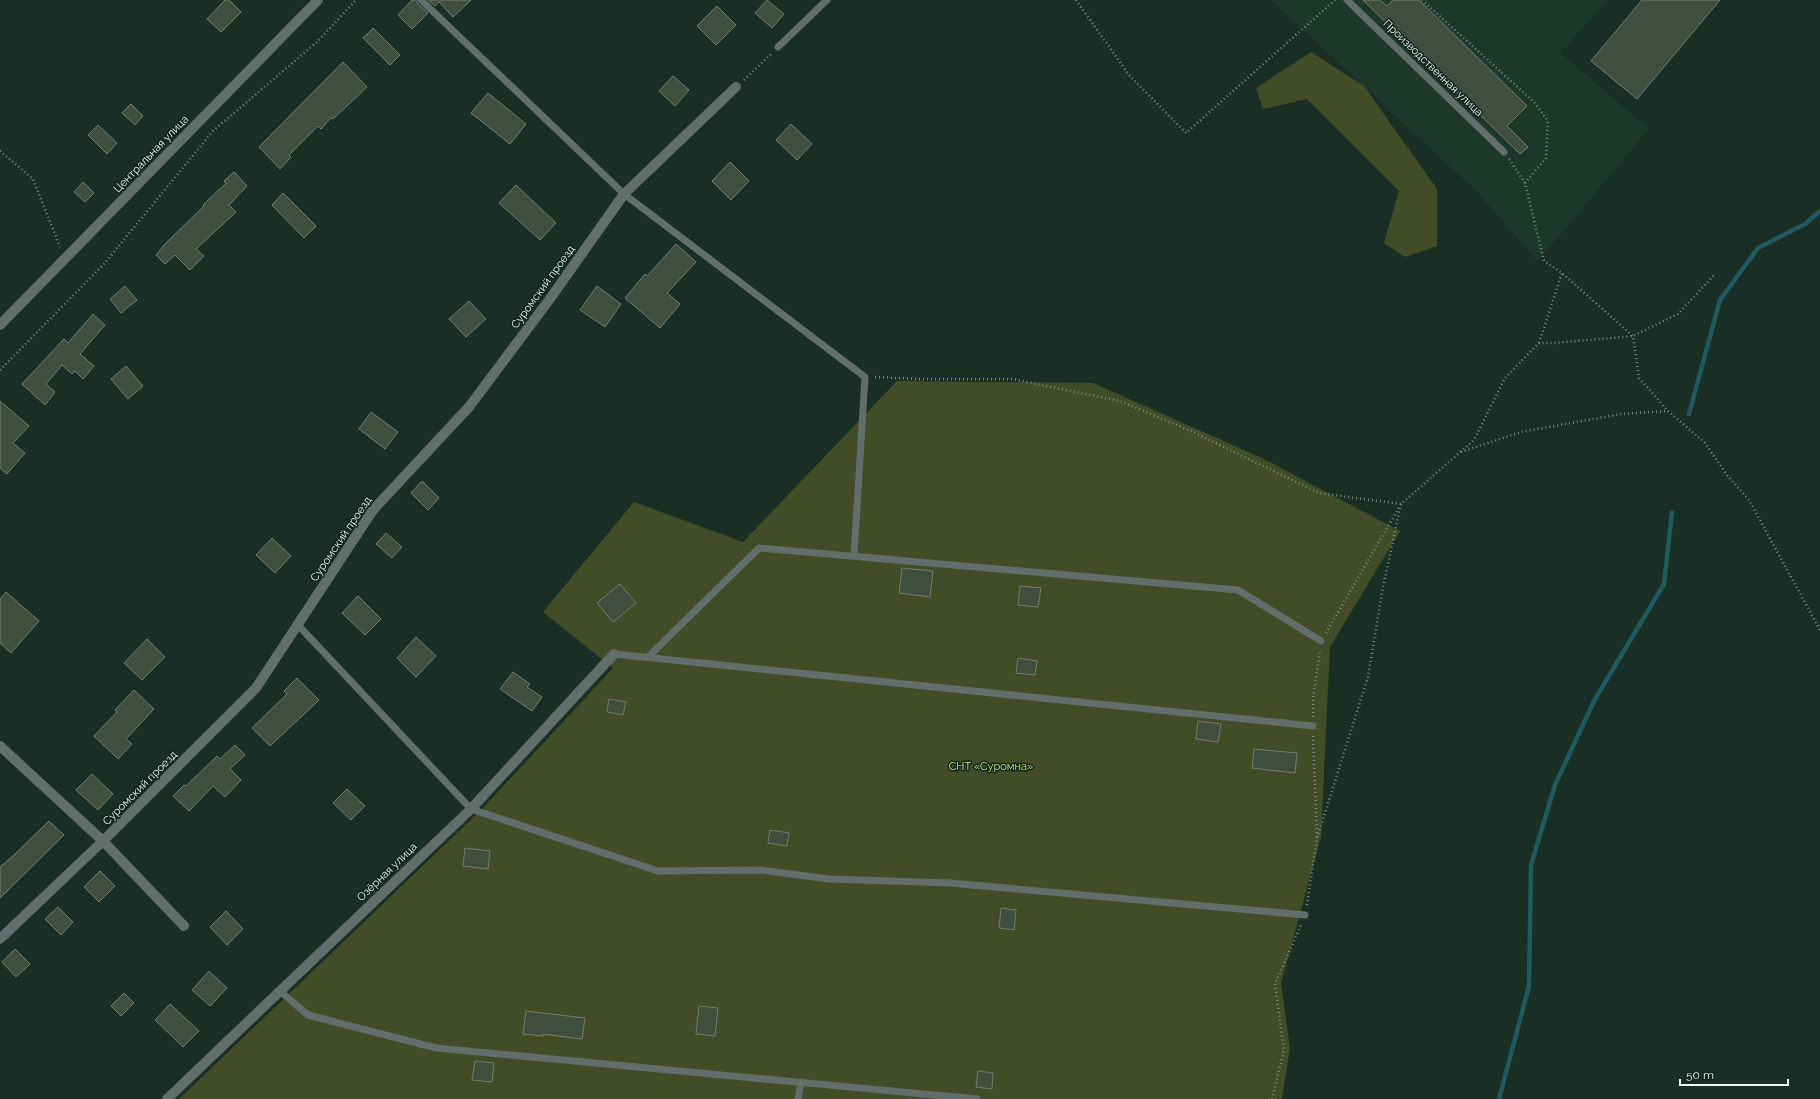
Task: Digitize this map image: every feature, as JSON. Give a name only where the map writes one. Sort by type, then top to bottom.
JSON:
[{"type":"street","name":"Центральная улица","points":[[0,325],[318,0]]},
{"type":"street","name":"Суромский проезд","points":[[0,939],[103,842],[256,688],[373,510],[470,407],[552,296],[624,194],[736,87]]},
{"type":"street","name":"Озёрная улица","points":[[167,1099],[471,809],[614,654]]},
{"type":"street","points":[[0,746],[103,842],[184,926]]},
{"type":"lane","points":[[421,0],[624,194],[866,377],[854,556]]},
{"type":"lane","points":[[778,48],[827,0]]},
{"type":"lane","name":"Производственная улица","points":[[1346,0],[1504,152]]},
{"type":"lane","points":[[648,657],[759,548],[1238,590],[1321,641]]},
{"type":"lane","points":[[298,625],[471,809],[658,871],[760,870],[830,879],[950,883],[1305,916]]},
{"type":"lane","points":[[614,654],[1313,726]]},
{"type":"lane","points":[[280,991],[308,1015],[436,1048],[977,1099]]},
{"type":"lane","points":[[798,1099],[801,1082]]},
{"type":"path","points":[[0,370],[104,264],[213,131],[317,42],[356,0]]},
{"type":"path","points":[[1076,0],[1130,75],[1186,134],[1335,0]]},
{"type":"path","points":[[1422,0],[1534,102],[1548,121],[1546,158],[1525,183]]},
{"type":"path","points":[[736,87],[778,48]]},
{"type":"path","points":[[0,152],[33,179],[64,259]]},
{"type":"path","points":[[1504,152],[1525,183],[1544,261],[1562,272],[1633,336],[1639,378],[1668,411],[1705,443],[1727,475],[1750,500],[1820,630]]},
{"type":"path","points":[[1317,838],[1313,698],[1321,641],[1401,504],[1474,440],[1505,378],[1539,343],[1562,272]]},
{"type":"path","points":[[1539,343],[1554,344],[1633,336],[1678,314],[1715,274]]},
{"type":"path","points":[[866,377],[918,379],[1012,378],[1120,401],[1193,432],[1319,493],[1401,504]]},
{"type":"path","points":[[1459,453],[1521,432],[1621,414],[1668,411]]},
{"type":"path","points":[[1272,1099],[1284,1050],[1275,984],[1305,916],[1317,838],[1368,677],[1382,587],[1401,504]]},
{"type":"shaded area","points":[[1271,0],[1607,0],[1561,53],[1649,129],[1538,261],[1477,192]]},
{"type":"green space","points":[[1311,52],[1364,86],[1437,189],[1437,246],[1405,257],[1384,243],[1399,191],[1307,99],[1263,109],[1256,88]]},
{"type":"green space","name":"СНТ «Суромна»","points":[[897,381],[1093,383],[1262,458],[1400,531],[1330,647],[1321,837],[1281,983],[1290,1048],[1282,1099],[179,1099],[482,809],[613,668],[543,612],[634,502],[743,542]]},
{"type":"building","points":[[225,0],[229,0],[241,12],[221,32],[207,19]]},
{"type":"building","points":[[412,0],[416,0],[418,4],[428,13],[412,29],[398,15]]},
{"type":"building","points":[[428,0],[471,0],[453,17],[439,2],[435,6]]},
{"type":"building","points":[[767,0],[784,14],[772,28],[755,13]]},
{"type":"building","points":[[1363,0],[1380,0],[1387,6],[1393,0],[1419,0],[1527,106],[1507,126],[1528,147],[1520,154]]},
{"type":"building","points":[[1642,0],[1720,0],[1637,99],[1591,61]]},
{"type":"building","points":[[717,6],[736,25],[716,45],[697,26]]},
{"type":"building","points":[[373,28],[400,55],[390,65],[363,38]]},
{"type":"building","points":[[343,62],[367,87],[333,119],[331,118],[321,129],[318,126],[289,155],[291,157],[280,169],[259,147]]},
{"type":"building","points":[[673,76],[689,90],[675,106],[659,91]]},
{"type":"building","points":[[488,93],[526,124],[510,144],[471,113]]},
{"type":"building","points":[[131,104],[143,116],[135,125],[122,113]]},
{"type":"building","points":[[791,124],[812,144],[797,160],[776,140]]},
{"type":"building","points":[[98,125],[117,143],[107,154],[88,135]]},
{"type":"building","points":[[730,162],[749,181],[731,200],[712,181]]},
{"type":"building","points":[[234,172],[247,186],[229,205],[236,212],[196,249],[204,256],[190,270],[175,255],[165,264],[156,255],[165,244],[226,183],[224,181]]},
{"type":"building","points":[[83,182],[94,193],[85,202],[74,192]]},
{"type":"building","points":[[516,185],[556,223],[540,240],[499,203]]},
{"type":"building","points":[[283,193],[316,226],[304,238],[272,205]]},
{"type":"building","points":[[676,244],[696,262],[667,293],[680,304],[660,328],[625,298],[645,274],[647,276]]},
{"type":"building","points":[[125,286],[137,300],[121,313],[110,299]]},
{"type":"building","points":[[597,286],[621,304],[605,327],[580,310]]},
{"type":"building","points":[[469,301],[486,319],[466,337],[449,319]]},
{"type":"building","points":[[93,314],[105,325],[80,354],[94,366],[83,379],[75,371],[72,374],[62,365],[46,384],[55,392],[45,405],[22,384],[64,339],[68,343]]},
{"type":"building","points":[[126,366],[143,386],[128,399],[111,379]]},
{"type":"building","points":[[0,401],[29,426],[13,443],[25,453],[7,474],[0,468]]},
{"type":"building","points":[[371,412],[398,432],[385,449],[359,429]]},
{"type":"building","points":[[422,481],[439,498],[428,510],[411,493]]},
{"type":"building","points":[[386,533],[402,547],[392,558],[376,544]]},
{"type":"building","points":[[272,538],[291,556],[275,573],[256,555]]},
{"type":"building","points":[[902,568],[933,571],[930,597],[899,593]]},
{"type":"building","points":[[620,584],[636,603],[613,622],[597,603]]},
{"type":"building","points":[[1020,586],[1041,588],[1038,607],[1018,605]]},
{"type":"building","points":[[6,592],[39,621],[11,653],[0,643],[0,599]]},
{"type":"building","points":[[358,596],[381,619],[365,635],[342,613]]},
{"type":"building","points":[[416,637],[436,656],[416,677],[397,658]]},
{"type":"building","points":[[147,639],[165,657],[142,680],[124,663]]},
{"type":"building","points":[[1018,658],[1037,661],[1035,675],[1016,673]]},
{"type":"building","points":[[513,672],[530,684],[527,687],[542,697],[532,711],[500,689]]},
{"type":"building","points":[[297,678],[319,700],[270,746],[252,728],[287,694],[284,691]]},
{"type":"building","points":[[134,690],[154,709],[126,739],[132,744],[118,759],[94,736],[117,712],[115,710]]},
{"type":"building","points":[[609,699],[626,702],[623,715],[607,712]]},
{"type":"building","points":[[1198,721],[1221,724],[1218,742],[1196,739]]},
{"type":"building","points":[[235,745],[245,755],[230,769],[241,780],[225,797],[213,786],[189,811],[173,796],[184,785],[186,786],[217,756],[220,759]]},
{"type":"building","points":[[1254,749],[1297,753],[1295,773],[1252,768]]},
{"type":"building","points":[[92,774],[113,794],[98,810],[76,790]]},
{"type":"building","points":[[347,789],[365,806],[351,820],[333,803]]},
{"type":"building","points":[[49,821],[64,835],[0,898],[0,867]]},
{"type":"building","points":[[770,830],[789,833],[787,846],[768,843]]},
{"type":"building","points":[[465,848],[490,851],[488,869],[463,866]]},
{"type":"building","points":[[100,871],[115,886],[99,902],[84,887]]},
{"type":"building","points":[[58,907],[73,922],[61,935],[45,919]]},
{"type":"building","points":[[1001,908],[1016,910],[1014,930],[999,928]]},
{"type":"building","points":[[226,911],[243,929],[227,945],[210,927]]},
{"type":"building","points":[[15,949],[30,964],[16,977],[2,962]]},
{"type":"building","points":[[209,971],[227,988],[210,1006],[192,990]]},
{"type":"building","points":[[124,993],[134,1003],[121,1016],[111,1006]]},
{"type":"building","points":[[170,1004],[199,1031],[183,1047],[155,1020]]},
{"type":"building","points":[[699,1006],[718,1008],[715,1036],[696,1034]]},
{"type":"building","points":[[526,1011],[585,1018],[582,1039],[543,1034],[543,1036],[523,1034]]},
{"type":"building","points":[[475,1061],[494,1063],[492,1082],[472,1080]]},
{"type":"building","points":[[978,1071],[993,1073],[992,1089],[976,1087]]},
{"type":"waterway","points":[[1689,414],[1720,300],[1758,248],[1805,224],[1820,211]]},
{"type":"waterway","points":[[1499,1099],[1529,986],[1531,865],[1555,785],[1594,701],[1664,584],[1672,512]]}]
